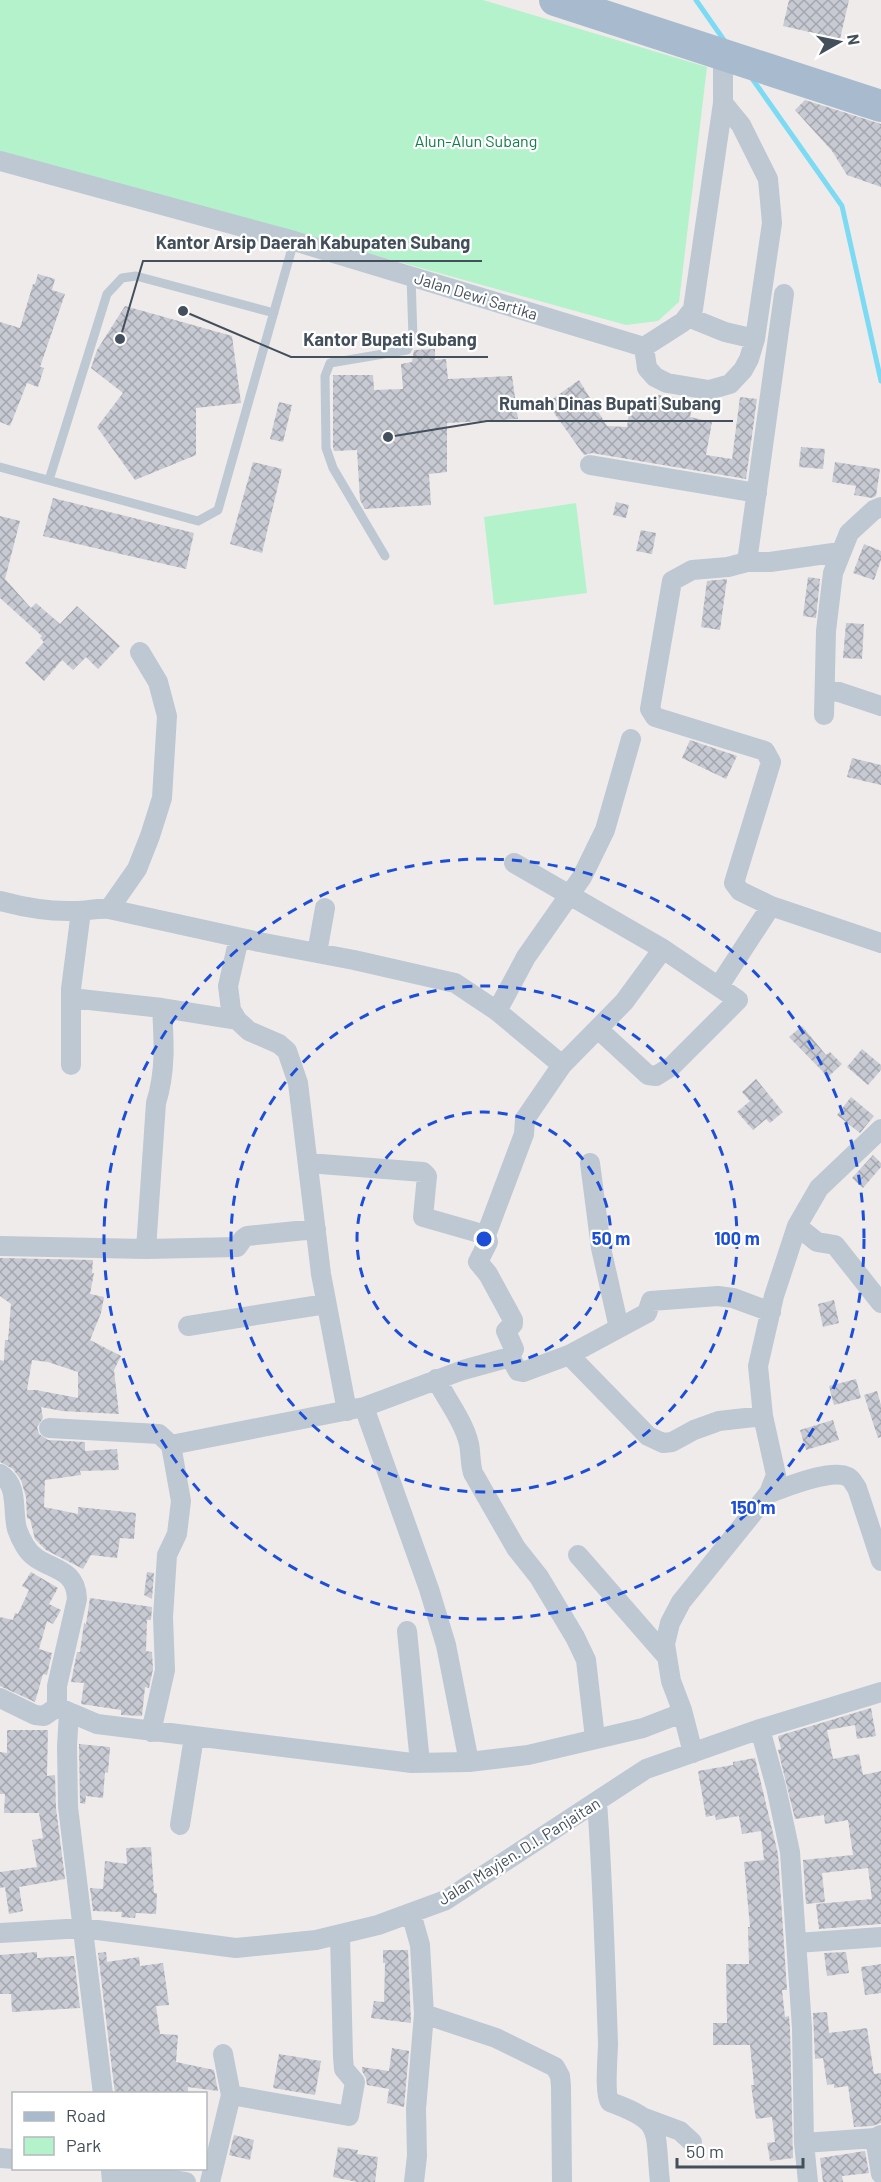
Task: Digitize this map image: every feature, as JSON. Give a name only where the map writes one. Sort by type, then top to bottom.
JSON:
[{"type":"main road","points":[[555,0],[881,106]]},
{"type":"street","points":[[723,55],[723,103],[693,309],[678,326],[644,347],[647,368],[655,377],[668,383],[709,390],[730,384],[743,370],[749,359],[755,339],[772,223],[768,179],[741,125],[723,103]]},
{"type":"street","name":"Jalan Dewi Sartika","points":[[0,161],[294,241],[644,347]]},
{"type":"street","points":[[747,562],[784,294]]},
{"type":"street","points":[[688,317],[725,332],[755,339]]},
{"type":"street","points":[[590,465],[757,493]]},
{"type":"street","points":[[824,715],[826,631],[833,573],[849,533],[874,510],[881,507]]},
{"type":"street","points":[[840,552],[692,570],[672,581],[650,710],[655,717],[765,751],[769,755],[771,762],[734,883],[740,891],[771,906],[881,943]]},
{"type":"street","points":[[109,909],[137,869],[162,798],[167,716],[158,682],[140,652]]},
{"type":"street","points":[[825,690],[839,692],[881,706]]},
{"type":"street","points":[[497,1011],[526,957],[582,877],[605,830],[631,739]]},
{"type":"street","points":[[514,863],[663,949],[738,998],[738,1002],[661,1074],[656,1076],[648,1075],[598,1029]]},
{"type":"street","points":[[0,901],[37,910],[109,909],[455,983],[497,1011],[562,1065]]},
{"type":"street","points":[[719,986],[771,906]]},
{"type":"street","points":[[317,953],[325,908]]},
{"type":"street","points":[[71,1065],[71,998],[81,910]]},
{"type":"street","points":[[239,938],[228,986],[231,1010],[237,1020],[249,1031],[279,1044],[288,1051],[298,1083],[326,1304],[356,1409],[429,1589],[443,1634],[469,1762]]},
{"type":"street","points":[[171,1445],[356,1409],[436,1379],[510,1357],[514,1349],[506,1331],[513,1322],[488,1274],[478,1263],[488,1242],[486,1235],[524,1134],[525,1119],[562,1065],[624,1002],[663,949]]},
{"type":"street","points":[[71,998],[162,1008],[237,1020]]},
{"type":"street","points":[[146,1249],[156,1102],[162,1085],[164,1060],[162,1008]]},
{"type":"street","points":[[693,1753],[671,1681],[665,1644],[670,1623],[681,1602],[769,1493],[777,1475],[763,1416],[758,1366],[771,1312],[797,1226],[819,1188],[881,1128]]},
{"type":"street","points":[[308,1163],[423,1172],[427,1176],[423,1217],[486,1235]]},
{"type":"street","points":[[590,1164],[601,1248],[619,1328]]},
{"type":"street","points":[[797,1226],[817,1242],[835,1245],[881,1303]]},
{"type":"street","points":[[0,1246],[146,1249],[237,1247],[248,1236],[316,1229]]},
{"type":"street","points":[[510,1357],[516,1369],[521,1373],[569,1355],[648,1312],[650,1302],[718,1296],[733,1298],[771,1312]]},
{"type":"street","points":[[188,1326],[326,1304]]},
{"type":"street","points":[[569,1355],[648,1436],[656,1441],[672,1442],[694,1430],[719,1421],[763,1416]]},
{"type":"street","points":[[436,1379],[465,1432],[470,1446],[470,1463],[474,1473],[516,1548],[545,1587],[575,1636],[586,1660],[595,1738]]},
{"type":"street","points":[[49,1428],[159,1434],[171,1445],[181,1501],[177,1534],[167,1555],[163,1617],[165,1670],[151,1732]]},
{"type":"street","points":[[0,1474],[8,1480],[14,1497],[17,1528],[29,1552],[67,1575],[74,1582],[76,1592],[57,1686],[65,1724],[68,1807],[103,2092]]},
{"type":"street","points":[[769,1493],[829,1475],[840,1474],[850,1478],[857,1488],[881,1561]]},
{"type":"street","points":[[578,1555],[667,1657]]},
{"type":"street","points":[[407,1631],[420,1763]]},
{"type":"street","name":"Jalan Mayjen. D.I. Panjaitan","points":[[0,1933],[82,1928],[236,1948],[316,1940],[378,1925],[446,1900],[646,1769],[760,1729],[881,1692]]},
{"type":"street","points":[[0,1698],[35,1715],[65,1724],[97,1724],[420,1763],[469,1762],[528,1755],[643,1728],[681,1713]]},
{"type":"street","points":[[760,1729],[776,1787],[790,1852],[802,2028],[804,2143],[808,2182]]},
{"type":"street","points":[[180,1825],[194,1737]]},
{"type":"street","points":[[597,1802],[604,1898],[607,2091],[610,2102],[681,2131],[692,2142]]},
{"type":"street","points":[[411,1913],[420,1945],[424,2014],[416,2109],[417,2156],[414,2182]]},
{"type":"street","points":[[231,2095],[349,2116],[355,2082],[344,2068],[340,1935]]},
{"type":"street","points":[[797,1943],[881,1937]]},
{"type":"street","points":[[424,2014],[496,2038],[555,2067],[560,2076],[561,2086],[562,2182]]},
{"type":"street","points":[[210,2182],[231,2095],[223,2054]]},
{"type":"street","points":[[645,2118],[655,2130],[660,2182]]},
{"type":"street","points":[[804,2143],[878,2137],[881,2174]]},
{"type":"street","points":[[107,2172],[186,2182]]},
{"type":"lane","points":[[0,466],[198,521],[218,510],[294,241]]},
{"type":"lane","points":[[49,480],[107,294],[122,278],[136,276],[274,313]]},
{"type":"lane","points":[[385,556],[333,468],[326,448],[325,376],[330,363],[407,350],[413,338],[411,276]]},
{"type":"green space","name":"Alun-Alun Subang","points":[[0,0],[483,0],[707,67],[679,302],[658,321],[626,325],[0,151]]},
{"type":"green space","points":[[576,503],[587,593],[494,605],[484,517]]},
{"type":"building","points":[[789,0],[849,0],[840,39],[783,26]]},
{"type":"building","points":[[805,100],[881,124],[881,187],[847,175],[832,151],[795,110]]},
{"type":"building","points":[[38,274],[55,279],[52,290],[65,294],[40,367],[44,368],[38,387],[27,383],[10,426],[0,422],[0,322],[20,328]]},
{"type":"building","points":[[125,306],[232,336],[241,403],[196,408],[196,455],[135,480],[97,427],[123,393],[91,368],[97,350]]},
{"type":"building","points":[[435,349],[435,360],[446,359],[448,379],[512,376],[518,419],[447,423],[447,472],[429,474],[431,505],[365,509],[360,500],[357,450],[334,451],[333,447],[333,375],[373,375],[374,390],[403,389],[401,364],[412,362],[414,350]]},
{"type":"building","points":[[579,380],[607,426],[627,427],[630,406],[655,411],[658,395],[693,401],[690,417],[712,422],[706,455],[732,459],[740,397],[757,399],[746,479],[592,453],[584,455],[547,403]]},
{"type":"building","points":[[279,402],[292,405],[283,442],[270,439]]},
{"type":"building","points":[[801,447],[825,449],[823,469],[799,467]]},
{"type":"building","points":[[253,462],[282,469],[262,553],[230,544]]},
{"type":"building","points":[[835,462],[880,469],[876,496],[872,498],[854,495],[856,486],[832,482]]},
{"type":"building","points":[[53,498],[194,533],[186,569],[43,536]]},
{"type":"building","points":[[616,502],[629,505],[626,518],[613,515]]},
{"type":"building","points":[[0,516],[20,521],[5,579],[31,608],[36,603],[60,624],[77,606],[120,646],[98,669],[86,657],[73,670],[62,660],[44,681],[25,663],[44,642],[40,638],[42,636],[0,598]]},
{"type":"building","points":[[641,530],[656,533],[652,554],[636,551]]},
{"type":"building","points":[[864,544],[881,551],[881,560],[874,580],[853,573]]},
{"type":"building","points":[[808,577],[820,579],[816,618],[803,616]]},
{"type":"building","points":[[727,579],[720,630],[701,627],[707,581]]},
{"type":"building","points":[[846,623],[864,624],[862,659],[843,658]]},
{"type":"building","points":[[690,740],[737,756],[726,779],[682,758]]},
{"type":"building","points":[[852,758],[881,765],[881,785],[847,777]]},
{"type":"building","points":[[802,1026],[826,1055],[830,1052],[842,1064],[828,1077],[789,1037]]},
{"type":"building","points":[[862,1049],[881,1065],[881,1070],[868,1085],[847,1067]]},
{"type":"building","points":[[756,1079],[783,1112],[770,1123],[766,1119],[753,1130],[737,1112],[750,1101],[742,1092]]},
{"type":"building","points":[[851,1097],[874,1116],[860,1133],[837,1115]]},
{"type":"building","points":[[873,1155],[881,1163],[881,1167],[863,1188],[852,1178]]},
{"type":"building","points":[[0,1258],[93,1260],[92,1273],[94,1273],[90,1294],[104,1297],[101,1313],[90,1340],[121,1356],[114,1370],[119,1414],[62,1411],[41,1407],[43,1418],[37,1427],[39,1434],[48,1440],[85,1442],[85,1451],[117,1449],[119,1470],[80,1471],[81,1475],[45,1480],[44,1507],[78,1514],[78,1507],[136,1513],[134,1539],[120,1538],[117,1558],[91,1555],[83,1569],[46,1550],[35,1539],[30,1519],[27,1518],[26,1497],[21,1480],[13,1469],[0,1462],[0,1360],[4,1361],[11,1304],[0,1296]],"holes":[[[32,1360],[48,1362],[78,1372],[78,1398],[27,1390]]]},
{"type":"building","points":[[834,1300],[839,1323],[823,1327],[818,1304]]},
{"type":"building","points":[[856,1379],[861,1398],[834,1405],[829,1386]]},
{"type":"building","points":[[877,1391],[881,1405],[881,1437],[878,1438],[864,1395]]},
{"type":"building","points":[[833,1420],[839,1440],[806,1450],[800,1430]]},
{"type":"building","points":[[31,1572],[58,1588],[49,1604],[61,1610],[53,1624],[47,1621],[39,1649],[52,1653],[47,1675],[43,1674],[35,1702],[0,1686],[0,1617],[13,1620],[15,1613],[18,1614],[29,1590],[22,1586]]},
{"type":"building","points":[[147,1572],[154,1573],[152,1599],[144,1595]]},
{"type":"building","points":[[90,1598],[152,1607],[151,1620],[147,1620],[146,1651],[152,1652],[153,1669],[149,1688],[145,1687],[142,1716],[121,1715],[121,1710],[81,1704],[84,1683],[71,1682],[77,1652],[80,1652]]},
{"type":"building","points":[[871,1708],[876,1736],[857,1739],[855,1725],[827,1730],[833,1759],[859,1754],[863,1775],[881,1771],[881,1924],[819,1929],[816,1904],[872,1899],[868,1868],[822,1873],[825,1902],[806,1904],[803,1860],[853,1855],[848,1820],[825,1824],[824,1815],[795,1819],[778,1750],[781,1749],[778,1736]]},
{"type":"building","points":[[7,1730],[48,1730],[47,1776],[55,1775],[56,1808],[65,1879],[19,1887],[23,1911],[9,1914],[5,1887],[0,1888],[0,1872],[37,1867],[32,1840],[43,1838],[39,1813],[4,1813],[5,1794],[0,1794],[0,1752],[7,1753]]},
{"type":"building","points":[[79,1744],[110,1747],[103,1798],[86,1796],[85,1804],[80,1803]]},
{"type":"building","points":[[755,1758],[778,1854],[787,1990],[782,1990],[785,2017],[789,2016],[790,2029],[793,2158],[770,2161],[767,2143],[775,2142],[772,2117],[756,2119],[751,2085],[754,2085],[750,2045],[713,2045],[713,2023],[727,2023],[726,1964],[749,1964],[748,1927],[750,1927],[744,1862],[764,1860],[761,1831],[742,1834],[739,1816],[716,1820],[715,1815],[706,1817],[698,1771],[733,1765],[733,1762]]},
{"type":"building","points":[[151,1847],[154,1893],[157,1893],[156,1914],[136,1913],[135,1918],[121,1917],[122,1912],[93,1911],[90,1888],[103,1889],[105,1861],[127,1864],[126,1848]]},
{"type":"building","points":[[383,1950],[408,1950],[411,2023],[371,2018],[374,2001],[384,2002]]},
{"type":"building","points":[[37,1952],[37,1958],[74,1956],[80,2008],[12,2012],[11,1994],[0,1994],[0,1955]]},
{"type":"building","points":[[106,1952],[107,1962],[139,1957],[140,1966],[163,1963],[169,2005],[156,2006],[160,2034],[178,2035],[176,2062],[214,2070],[218,2091],[188,2087],[188,2092],[115,2092],[98,1953]]},
{"type":"building","points":[[846,1952],[849,1973],[827,1976],[824,1953]]},
{"type":"building","points":[[881,1964],[881,1993],[865,1995],[861,1967]]},
{"type":"building","points":[[827,2012],[829,2033],[867,2028],[874,2074],[881,2073],[881,2123],[854,2127],[848,2086],[834,2088],[834,2084],[827,2085],[823,2058],[815,2059],[813,2013]]},
{"type":"building","points":[[392,2048],[409,2051],[404,2107],[387,2103],[389,2089],[367,2085],[362,2071],[362,2067],[389,2071]]},
{"type":"building","points":[[279,2054],[321,2061],[315,2095],[273,2088]]},
{"type":"building","points":[[234,2135],[254,2140],[250,2160],[229,2155]]},
{"type":"building","points":[[338,2147],[358,2150],[357,2154],[378,2157],[375,2182],[357,2182],[333,2177]]},
{"type":"building","points":[[865,2151],[869,2173],[842,2176],[843,2182],[823,2182],[820,2158]]},
{"type":"waterway","points":[[696,0],[726,43]]},
{"type":"waterway","points":[[751,77],[842,206],[881,381]]},
{"type":"place","name":"Kantor Bupati Subang","points":[[183,311]]},
{"type":"place","name":"Kantor Arsip Daerah Kabupaten Subang","points":[[120,339]]},
{"type":"place","name":"Rumah Dinas Bupati Subang","points":[[388,437]]}]
